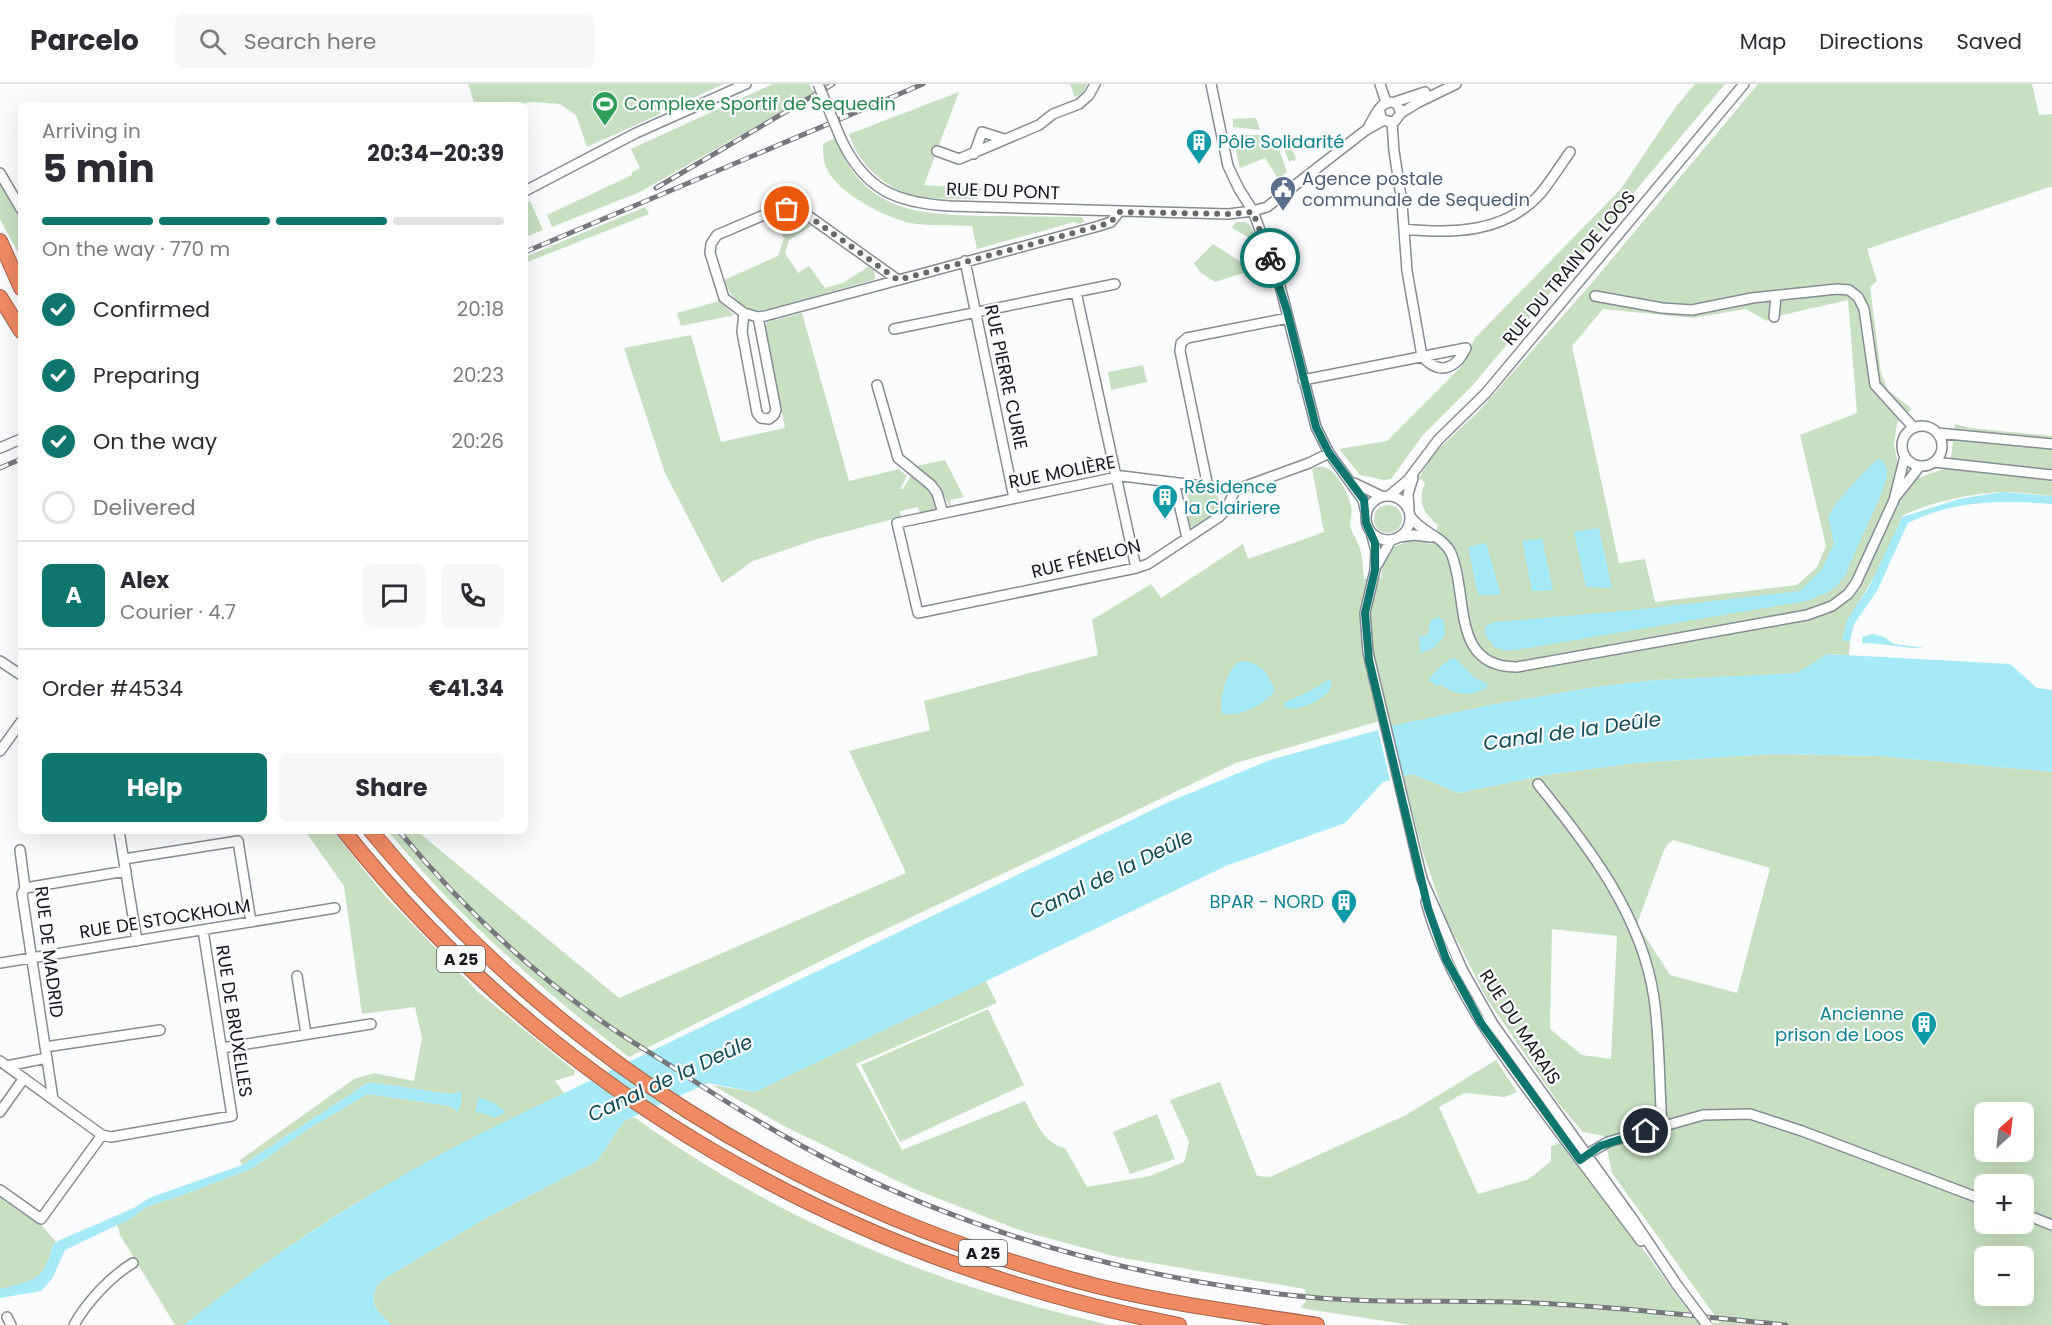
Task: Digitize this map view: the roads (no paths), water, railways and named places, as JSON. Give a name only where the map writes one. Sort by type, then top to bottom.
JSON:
[{"type":"highway","points":[[0,241],[18,282]]},
{"type":"highway","points":[[0,255],[18,284]]},
{"type":"highway","points":[[0,297],[18,326]]},
{"type":"highway","name":"A 25","points":[[347,834],[404,901],[454,952],[522,1014],[592,1071],[654,1115],[711,1150],[789,1194],[913,1250],[970,1271],[1048,1295],[1179,1325]]},
{"type":"highway","name":"A 25","points":[[374,834],[411,878],[468,936],[523,987],[613,1061],[675,1104],[765,1157],[825,1188],[897,1220],[983,1253],[1110,1289],[1184,1304],[1317,1325]]},
{"type":"street","points":[[528,189],[655,124],[746,84]]},
{"type":"street","name":"RUE DU PONT","points":[[818,84],[851,160],[864,177],[883,191],[910,202],[950,206],[1119,212],[1228,214],[1253,212]]},
{"type":"street","points":[[937,151],[959,159],[974,154],[1040,125],[1053,114],[1079,104],[1089,95],[1095,84]]},
{"type":"street","points":[[1211,84],[1228,166],[1253,212],[1279,282],[1316,427],[1329,453],[1364,500],[1366,523],[1371,532],[1382,539],[1414,535],[1436,538]]},
{"type":"street","points":[[1380,84],[1390,102],[1400,107],[1401,113]]},
{"type":"street","points":[[1303,380],[1422,356],[1409,281],[1404,229],[1381,106],[1447,84]]},
{"type":"street","points":[[1253,212],[1272,203],[1366,130],[1385,118],[1398,119],[1401,113],[1419,102],[1456,84]]},
{"type":"street","name":"RUE DU TRAIN DE LOOS","points":[[1386,496],[1403,486],[1438,440],[1486,393],[1744,84]]},
{"type":"street","points":[[974,154],[981,132],[1004,139]]},
{"type":"street","points":[[1404,229],[1456,231],[1489,226],[1502,221],[1517,213],[1539,195],[1570,152]]},
{"type":"street","points":[[0,173],[18,204]]},
{"type":"street","points":[[898,280],[807,215],[792,210],[778,209],[717,235],[711,244],[710,253],[724,298],[744,313],[758,317],[898,280],[1111,222],[1119,212]]},
{"type":"street","points":[[1081,230],[1090,225],[1092,211]]},
{"type":"street","name":"RUE PIERRE CURIE","points":[[965,261],[1014,498]]},
{"type":"street","points":[[894,329],[1115,284]]},
{"type":"street","points":[[1842,289],[1844,301]]},
{"type":"street","points":[[1595,296],[1662,308],[1692,310],[1776,296],[1842,289],[1855,293],[1864,309],[1875,385],[1914,428]]},
{"type":"street","points":[[1076,292],[1136,568]]},
{"type":"street","points":[[1774,317],[1776,296]]},
{"type":"street","points":[[744,313],[741,327],[757,413],[762,418],[769,419],[776,410],[758,317]]},
{"type":"street","points":[[1208,486],[1180,343],[1187,338],[1288,318]]},
{"type":"street","points":[[878,386],[897,458],[931,485],[937,493],[943,513]]},
{"type":"street","points":[[1351,481],[1403,501],[1416,524],[1445,545],[1452,558],[1468,634],[1474,648],[1490,663],[1517,667],[1796,617],[1827,609],[1843,598],[1856,583],[1894,500],[1905,456],[1902,444],[1908,432],[1914,428],[1926,427],[1937,433],[2052,444]]},
{"type":"street","points":[[1934,462],[1942,445],[1937,433]]},
{"type":"street","points":[[0,448],[18,440]]},
{"type":"street","points":[[1235,490],[1309,463],[1329,453]]},
{"type":"street","points":[[1905,456],[1914,465],[1920,466],[1934,462],[2052,475]]},
{"type":"street","points":[[1894,500],[1920,466]]},
{"type":"street","name":"RUE DU TRAIN DE LOOS","points":[[1410,514],[1408,494],[1416,471]]},
{"type":"street","name":"RUE MOLIÈRE","points":[[918,613],[897,523],[1116,477],[1136,477],[1235,490]]},
{"type":"street","points":[[1174,482],[1187,538]]},
{"type":"street","name":"RUE FÉNELON","points":[[918,613],[1148,564],[1222,514],[1235,490]]},
{"type":"street","points":[[1366,513],[1370,504],[1386,496]]},
{"type":"street","points":[[1375,570],[1378,560],[1395,539],[1408,528],[1410,514]]},
{"type":"street","name":"RUE DU MARAIS","points":[[1371,532],[1375,543],[1375,570],[1365,618],[1369,660],[1422,879],[1455,955],[1487,1013],[1583,1157],[1707,1325]]},
{"type":"street","points":[[0,661],[18,673]]},
{"type":"street","points":[[0,751],[18,726]]},
{"type":"street","points":[[1538,784],[1580,837],[1623,905],[1640,942],[1653,998],[1662,1126]]},
{"type":"street","points":[[120,834],[137,941]]},
{"type":"street","points":[[124,859],[238,841],[251,922]]},
{"type":"street","name":"RUE DE MADRID","points":[[20,850],[25,888],[22,894],[52,1099]]},
{"type":"street","points":[[25,888],[126,871]]},
{"type":"street","name":"RUE DE STOCKHOLM","points":[[0,963],[335,908]]},
{"type":"street","name":"RUE DE BRUXELLES","points":[[102,1135],[111,1137],[232,1116],[203,930]]},
{"type":"street","points":[[297,976],[306,1035]]},
{"type":"street","points":[[222,1048],[371,1024]]},
{"type":"street","points":[[45,1047],[160,1030]]},
{"type":"street","points":[[4,1064],[46,1058]]},
{"type":"street","points":[[0,1190],[40,1218],[102,1135],[4,1064]]},
{"type":"street","points":[[0,1112],[24,1078]]},
{"type":"street","points":[[1583,1157],[1608,1142],[1708,1114],[1754,1115],[1974,1196]]},
{"type":"street","points":[[2034,1218],[2052,1225]]},
{"type":"street","points":[[74,1325],[83,1308],[133,1263]]},
{"type":"water","points":[[1880,458],[1887,471],[1883,490],[1845,575],[1837,586],[1828,592],[1807,601],[1510,651],[1495,648],[1485,635],[1485,627],[1494,622],[1634,610],[1800,591],[1822,569],[1834,543],[1828,517],[1832,509],[1849,488]]},
{"type":"water","points":[[2002,492],[2052,496],[2052,504],[1978,503],[1925,515],[1908,523],[1877,591],[1854,624],[1850,641],[1842,641],[1847,620],[1869,587],[1902,517],[1959,499]]},
{"type":"water","points":[[1599,528],[1612,588],[1586,587],[1574,532]]},
{"type":"water","points":[[1542,538],[1553,590],[1532,591],[1522,541]]},
{"type":"water","points":[[1486,543],[1501,595],[1478,595],[1468,547]]},
{"type":"water","points":[[1438,617],[1444,620],[1445,635],[1435,647],[1420,654],[1419,636],[1428,635],[1430,621]]},
{"type":"water","points":[[1873,634],[1884,637],[1894,644],[1925,648],[1862,643],[1862,637]]},
{"type":"water","name":"Canal de la Deûle","points":[[1827,654],[2010,664],[2037,688],[2052,690],[2052,772],[1879,756],[1773,754],[1636,763],[1546,775],[1459,793],[1412,774],[1403,776],[1391,726],[1490,705],[1595,687],[1656,680],[1797,673]]},
{"type":"water","points":[[1452,658],[1458,660],[1474,677],[1488,684],[1486,689],[1462,694],[1440,684],[1438,687],[1428,680]]},
{"type":"water","points":[[1238,662],[1257,665],[1270,678],[1275,691],[1265,701],[1251,709],[1236,714],[1222,713],[1224,686],[1230,672]]},
{"type":"water","points":[[1328,680],[1331,681],[1331,688],[1317,701],[1303,707],[1284,707],[1285,702]]},
{"type":"water","name":"Canal de la Deûle","points":[[1378,730],[1390,780],[1383,782],[1345,823],[1226,866],[755,1092],[708,1083],[624,1121],[597,1161],[488,1217],[381,1282],[374,1294],[375,1304],[380,1314],[392,1325],[184,1325],[264,1264],[334,1217],[394,1180],[477,1135],[1171,801],[1270,760]]},
{"type":"water","points":[[369,1082],[451,1094],[461,1091],[460,1108],[457,1112],[449,1106],[368,1094],[310,1128],[251,1169],[146,1207],[132,1218],[65,1250],[52,1279],[41,1291],[0,1298],[0,1289],[29,1281],[41,1272],[50,1256],[53,1244],[134,1208],[149,1198],[242,1165]]},
{"type":"water","points":[[478,1097],[493,1102],[506,1112],[494,1118],[475,1112]]},
{"type":"railway","points":[[656,188],[833,84]]},
{"type":"railway","points":[[528,251],[923,84]]},
{"type":"railway","points":[[0,468],[18,460]]},
{"type":"railway","points":[[402,834],[443,882],[490,929],[540,974],[603,1022],[717,1096],[799,1145],[895,1192],[949,1214],[1004,1233],[1116,1265],[1173,1277],[1289,1295],[1372,1301],[1545,1303],[1786,1325]]},
{"type":"place","name":"Complexe Sportif de Sequedin","points":[[605,127]]},
{"type":"place","name":"Pôle Solidarité","points":[[1199,165]]},
{"type":"place","name":"Agence postale communale de Sequedin","points":[[1283,212]]},
{"type":"place","name":"Résidence la Clairiere","points":[[1165,520]]},
{"type":"place","name":"BPAR - NORD","points":[[1344,925]]},
{"type":"place","name":"Ancienne prison de Loos","points":[[1924,1047]]}]
